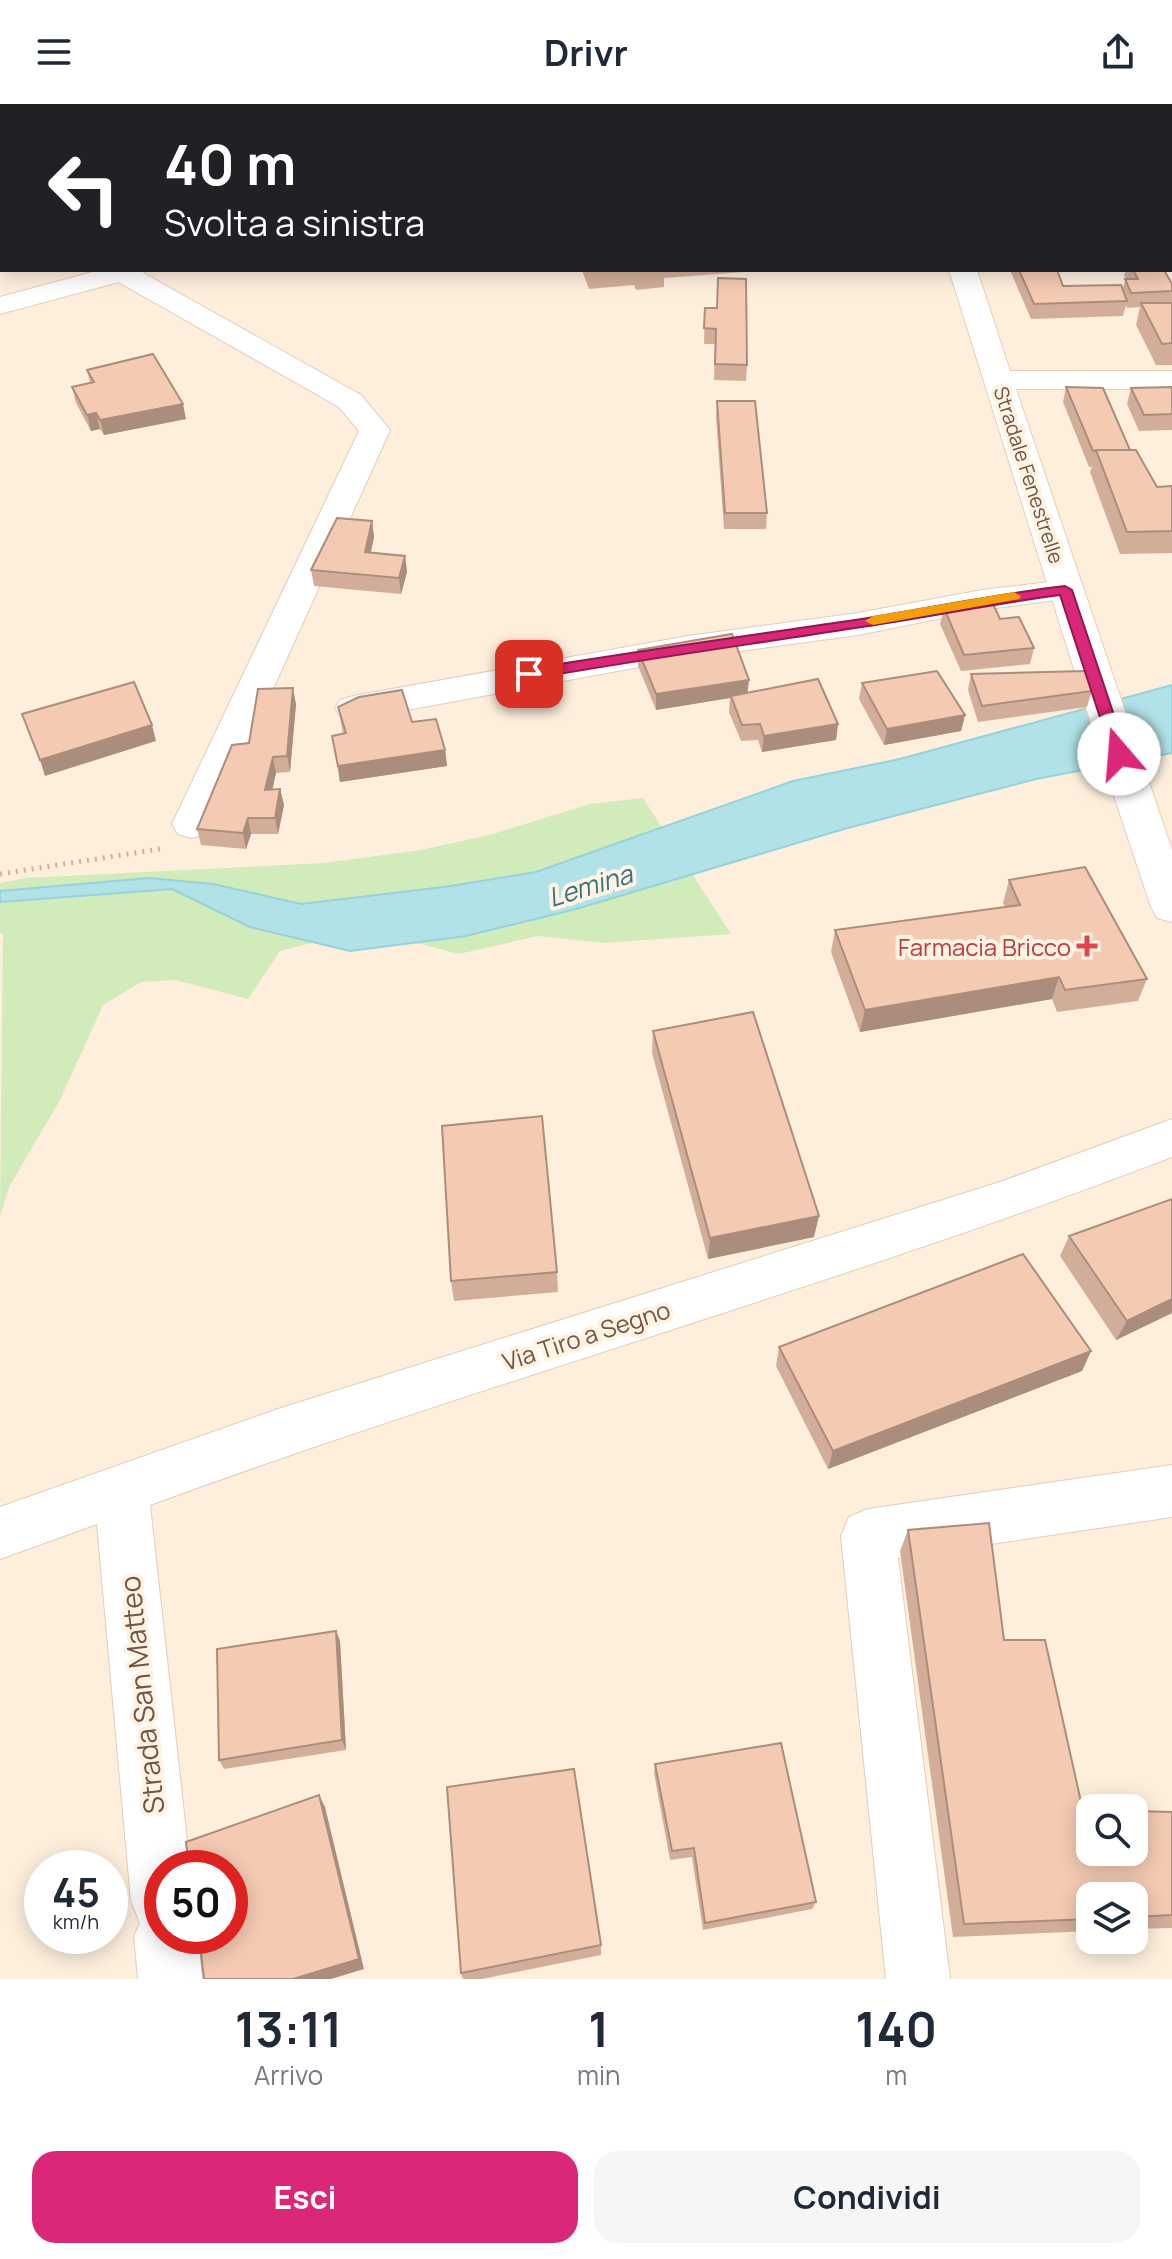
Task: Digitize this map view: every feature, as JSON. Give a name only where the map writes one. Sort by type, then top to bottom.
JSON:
[{"type":"street","points":[[0,306],[123,272]]},
{"type":"street","points":[[129,272],[350,401],[375,430],[192,824]]},
{"type":"street","name":"Stradale Fenestrelle","points":[[964,272],[1065,590],[1172,907]]},
{"type":"street","points":[[999,380],[1172,380]]},
{"type":"street","points":[[353,708],[688,647],[858,624],[982,600],[1065,590]]},
{"type":"street","name":"Via Tiro a Segno","points":[[0,1533],[281,1432],[1007,1200],[1172,1138]]},
{"type":"street","name":"Strada San Matteo","points":[[121,1489],[157,1850]]},
{"type":"street","points":[[918,1979],[868,1536],[1172,1491]]},
{"type":"street","points":[[168,1954],[170,1979]]},
{"type":"path","points":[[0,874],[164,848],[192,824]]},
{"type":"green space","points":[[643,798],[731,934],[604,943],[538,936],[459,954],[409,941],[351,933],[280,951],[248,999],[176,980],[141,982],[103,1005],[60,1100],[9,1187],[0,1216],[3,934],[0,933],[0,883],[26,878],[324,863],[421,850],[493,834],[590,804]]},
{"type":"water","name":"Lemina","points":[[1172,685],[1172,753],[1036,779],[844,829],[576,909],[466,936],[350,951],[250,927],[172,889],[0,902],[0,891],[149,878],[213,884],[301,904],[444,887],[536,872],[793,781],[900,759]]},
{"type":"building","points":[[1020,272],[1058,272],[1063,286],[1121,285],[1127,301],[1034,304]]},
{"type":"building","points":[[1134,272],[1165,272],[1172,291],[1131,293],[1125,279],[1138,279]]},
{"type":"building","points":[[718,278],[746,279],[747,365],[715,364],[716,329],[704,328],[705,308],[717,308]]},
{"type":"building","points":[[1141,303],[1172,303],[1172,343],[1162,344]]},
{"type":"building","points":[[153,354],[183,404],[100,420],[96,413],[87,415],[72,387],[94,382],[87,370]]},
{"type":"building","points":[[1066,387],[1103,388],[1130,450],[1093,451]]},
{"type":"building","points":[[1172,387],[1172,414],[1144,415],[1131,388]]},
{"type":"building","points":[[717,401],[755,401],[767,513],[725,513]]},
{"type":"building","points":[[1096,450],[1136,450],[1157,487],[1172,486],[1172,531],[1127,532]]},
{"type":"building","points":[[337,518],[372,521],[365,552],[405,556],[399,578],[311,570]]},
{"type":"building","points":[[993,604],[1000,619],[1019,617],[1034,648],[964,655],[944,608]]},
{"type":"building","points":[[732,634],[749,680],[656,694],[638,650]]},
{"type":"building","points":[[937,671],[965,715],[887,729],[862,683]]},
{"type":"building","points":[[1085,671],[1092,691],[982,706],[971,674]]},
{"type":"building","points":[[818,679],[838,724],[764,736],[760,724],[742,725],[731,696]]},
{"type":"building","points":[[134,682],[152,725],[40,760],[22,714]]},
{"type":"building","points":[[293,688],[287,756],[273,757],[265,790],[280,789],[275,818],[248,818],[243,833],[197,829],[232,745],[249,743],[258,689]]},
{"type":"building","points":[[402,690],[412,722],[436,719],[445,750],[338,766],[332,736],[346,733],[338,707],[359,697]]},
{"type":"building","points":[[1085,867],[1147,979],[1065,990],[1059,977],[865,1010],[835,930],[1020,905],[1009,880]]},
{"type":"building","points":[[753,1012],[819,1216],[710,1238],[653,1031]]},
{"type":"building","points":[[542,1116],[557,1272],[451,1281],[442,1126]]},
{"type":"building","points":[[1172,1199],[1172,1299],[1127,1321],[1069,1236]]},
{"type":"building","points":[[1023,1254],[1091,1351],[833,1451],[779,1347]]},
{"type":"building","points":[[989,1523],[1004,1640],[1045,1640],[1079,1794],[1076,1794],[1076,1866],[1148,1866],[1148,1811],[1172,1812],[1172,1915],[1148,1916],[1148,1882],[1076,1882],[1076,1920],[964,1924],[908,1530]]},
{"type":"building","points":[[336,1631],[342,1740],[219,1760],[217,1649]]},
{"type":"building","points":[[781,1743],[816,1902],[705,1923],[694,1848],[672,1851],[655,1764]]},
{"type":"building","points":[[574,1769],[601,1945],[461,1973],[447,1787]]},
{"type":"building","points":[[319,1795],[359,1959],[293,1979],[204,1979],[201,1954],[248,1954],[248,1850],[187,1850],[186,1842]]},
{"type":"slow traffic","points":[[873,621],[1014,596]]},
{"type":"place","name":"Farmacia Bricco","points":[[1087,946]]},
{"type":"route","points":[[529,674],[688,647],[858,624],[982,600],[1065,590],[1119,754]]}]
